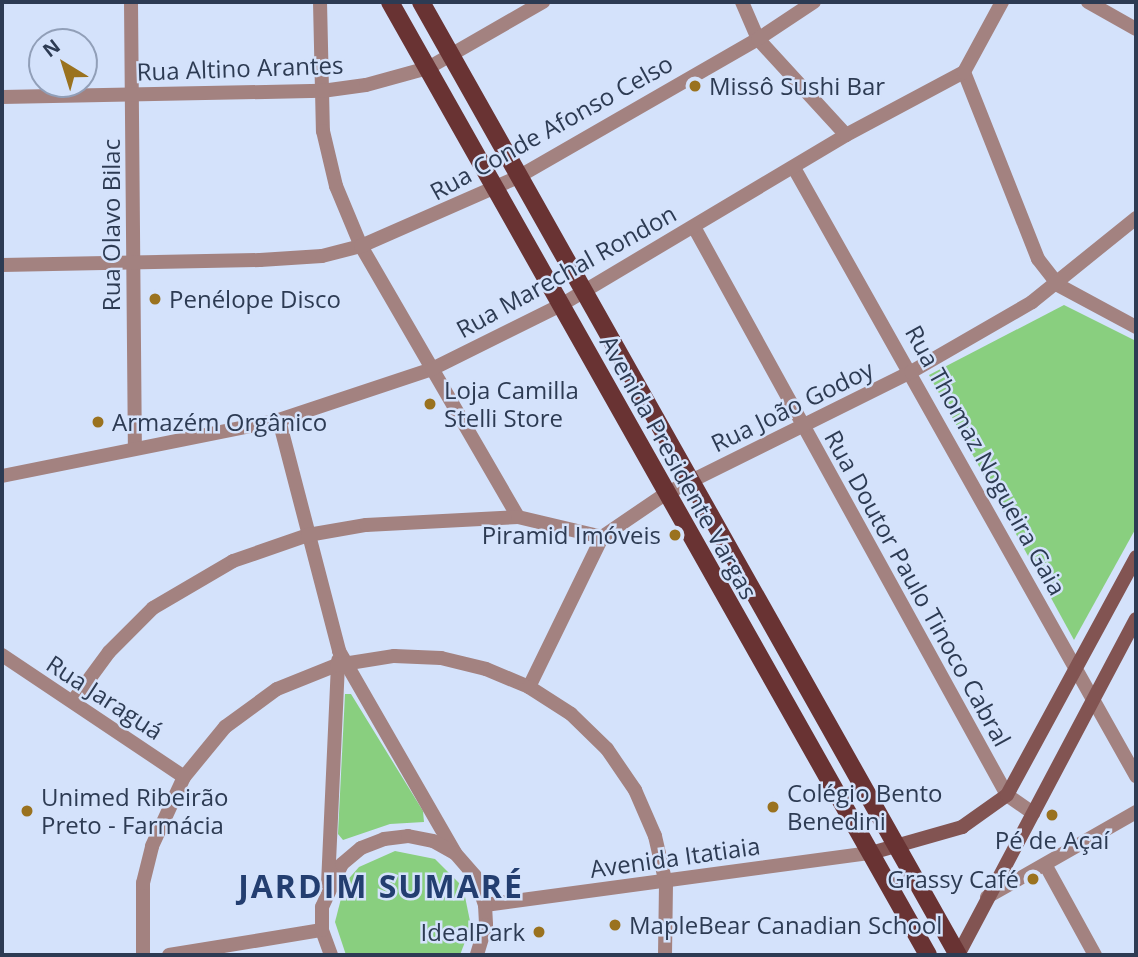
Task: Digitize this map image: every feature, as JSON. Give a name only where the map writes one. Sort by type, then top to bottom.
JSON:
[{"type":"main road","name":"Avenida Presidente Vargas","points":[[390,2],[665,494],[929,955]]},
{"type":"main road","name":"Avenida Presidente Vargas","points":[[421,2],[958,955]]},
{"type":"main road","points":[[871,853],[897,849],[962,827],[1007,795],[1136,557]]},
{"type":"main road","points":[[958,955],[1136,619]]},
{"type":"street","name":"Rua Olavo Bilac","points":[[131,2],[134,94],[135,449]]},
{"type":"street","points":[[320,2],[323,131],[335,186],[362,246],[518,517]]},
{"type":"street","name":"Rua Altino Arantes","points":[[2,97],[323,91],[366,85],[428,68],[543,2]]},
{"type":"street","points":[[742,2],[758,39],[846,135]]},
{"type":"street","name":"Rua Conde Afonso Celso","points":[[2,264],[310,257],[362,246],[518,177],[758,39],[814,2]]},
{"type":"street","points":[[1002,2],[964,72],[1024,232],[1058,285],[1136,327]]},
{"type":"street","points":[[1088,2],[1135,24]]},
{"type":"street","name":"Rua Marechal Rondon","points":[[2,476],[279,420],[432,369],[561,305],[846,135],[964,72]]},
{"type":"street","name":"Rua Thomaz Nogueira Gaia","points":[[794,168],[1136,776]]},
{"type":"street","name":"Rua João Godoy","points":[[529,687],[602,537],[665,494],[911,372],[1058,285],[1136,218]]},
{"type":"street","name":"Rua Doutor Paulo Tinoco Cabral","points":[[694,227],[1007,795],[1033,813]]},
{"type":"street","points":[[279,420],[341,659],[455,853],[475,876],[485,905],[486,925],[477,955]]},
{"type":"street","points":[[73,701],[109,652],[153,608],[233,561],[308,535],[366,525],[518,517],[602,537]]},
{"type":"street","name":"Rua Jaraguá","points":[[2,656],[184,776]]},
{"type":"street","points":[[143,955],[143,883],[152,846],[184,776],[235,720],[277,690],[341,659],[394,656],[441,658],[486,669],[529,687],[571,714],[607,749],[628,780],[655,836],[666,884],[665,955]]},
{"type":"street","points":[[331,955],[322,930],[328,886],[341,659]]},
{"type":"street","points":[[987,897],[1046,866],[1136,812]]},
{"type":"street","points":[[328,886],[342,864],[361,848],[384,839],[421,838],[455,853]]},
{"type":"street","name":"Avenida Itatiaia","points":[[485,905],[666,884],[871,853]]},
{"type":"street","points":[[1046,866],[1095,955]]},
{"type":"street","points":[[169,955],[322,930]]},
{"type":"green space","points":[[1064,305],[1136,341],[1136,528],[1074,640],[929,375]]},
{"type":"green space","points":[[345,694],[351,694],[423,811],[424,822],[390,824],[343,840],[338,834]]},
{"type":"green space","points":[[395,851],[435,859],[463,887],[471,926],[460,955],[346,955],[335,922],[345,883],[359,867]]},
{"type":"place","name":"Missô Sushi Bar","points":[[695,86]]},
{"type":"place","name":"Penélope Disco","points":[[155,299]]},
{"type":"place","name":"Loja Camilla Stelli Store","points":[[430,404]]},
{"type":"place","name":"Armazém Orgânico","points":[[98,422]]},
{"type":"place","name":"Piramid Imóveis","points":[[675,535]]},
{"type":"place","name":"Colégio Bento Benedini","points":[[773,807]]},
{"type":"place","name":"Unimed Ribeirão Preto - Farmácia","points":[[27,811]]},
{"type":"place","name":"Pé de Açaí","points":[[1052,815]]},
{"type":"place","name":"Grassy Café","points":[[1033,879]]},
{"type":"place","name":"MapleBear Canadian School","points":[[615,925]]},
{"type":"place","name":"IdealPark","points":[[539,932]]},
{"type":"district","name":"JARDIM SUMARÉ","points":[[381,886]]}]
